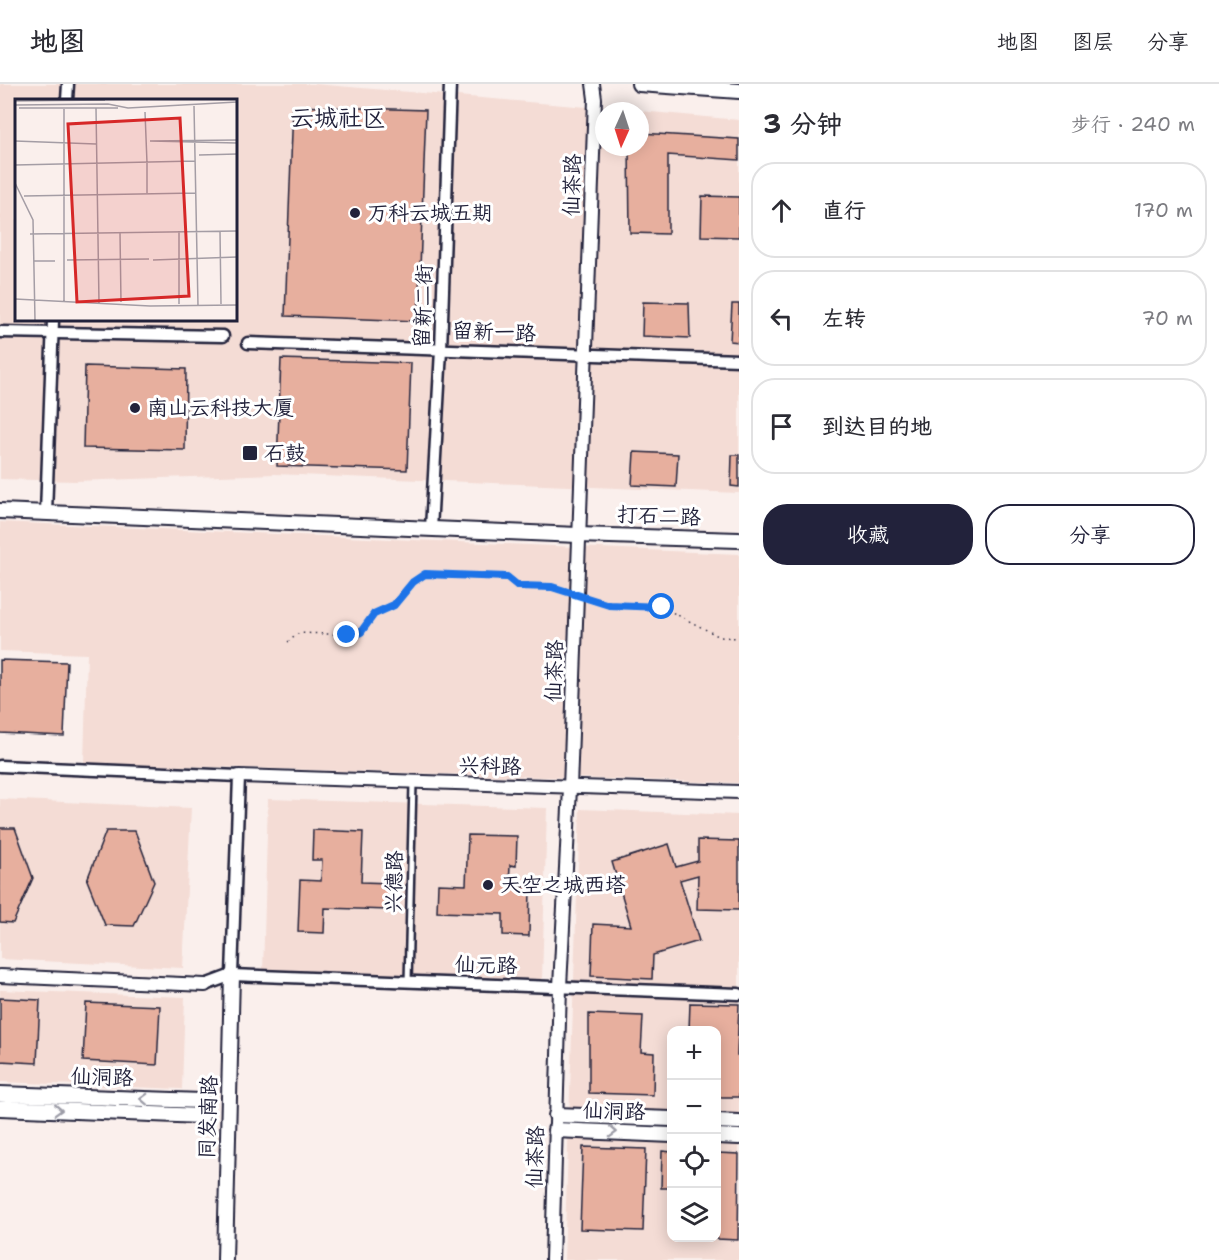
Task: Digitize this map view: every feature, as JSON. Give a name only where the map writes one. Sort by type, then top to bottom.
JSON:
[{"type":"main road","points":[[639,84],[739,91]]},
{"type":"main road","name":"打石二路","points":[[0,511],[739,540]]},
{"type":"main road","name":"同发南路","points":[[225,1260],[232,975]]},
{"type":"main road","name":"仙洞路","points":[[0,1094],[202,1101],[202,1116],[0,1108]]},
{"type":"main road","name":"仙洞路","points":[[556,1115],[667,1119]]},
{"type":"main road","points":[[721,1121],[739,1122]]},
{"type":"main road","name":"仙洞路","points":[[555,1130],[667,1135]]},
{"type":"main road","points":[[721,1136],[739,1137]]},
{"type":"street","points":[[67,99],[68,84]]},
{"type":"street","name":"留新二街","points":[[431,529],[441,350],[450,84]]},
{"type":"street","name":"仙茶路","points":[[552,1260],[560,987],[570,788],[595,99],[593,84]]},
{"type":"street","points":[[46,513],[53,321]]},
{"type":"street","points":[[0,332],[223,336]]},
{"type":"street","name":"留新一路","points":[[248,344],[739,360]]},
{"type":"street","points":[[0,766],[239,776],[232,975],[206,985],[0,976]]},
{"type":"street","name":"兴科路","points":[[239,776],[739,792]]},
{"type":"street","name":"仙元路","points":[[232,975],[739,994]]},
{"type":"lane","name":"兴德路","points":[[408,982],[413,783]]},
{"type":"path","points":[[288,642],[299,633],[355,635],[361,632],[374,614],[394,605],[413,582],[425,574],[507,577],[518,586],[552,587],[609,605],[662,607],[720,637],[739,638]]},
{"type":"shaded area","points":[[0,84],[314,84],[595,108],[595,156],[649,156],[649,112],[739,120],[739,493],[275,474],[75,481],[0,479]]},
{"type":"shaded area","points":[[0,522],[739,554],[739,783],[84,763],[87,654],[0,651]]},
{"type":"shaded area","points":[[0,799],[191,808],[183,968],[0,959]]},
{"type":"shaded area","points":[[268,799],[547,808],[542,980],[263,972]]},
{"type":"shaded area","points":[[580,809],[739,815],[739,1260],[564,1260]]},
{"type":"shaded area","points":[[0,990],[185,997],[182,1089],[0,1082]]},
{"type":"building","name":"万科云城五期","points":[[293,106],[426,110],[418,321],[285,316]]},
{"type":"building","points":[[649,134],[739,139],[739,160],[668,155],[668,234],[630,233],[629,156],[649,156]]},
{"type":"building","points":[[702,196],[739,197],[739,237],[701,236]]},
{"type":"building","points":[[643,302],[689,303],[690,338],[642,336]]},
{"type":"building","points":[[732,304],[739,304],[739,342],[730,341]]},
{"type":"building","points":[[281,359],[411,363],[407,470],[277,466]]},
{"type":"building","name":"南山云科技大厦","points":[[85,366],[186,369],[185,450],[83,448]]},
{"type":"building","points":[[634,452],[678,454],[676,487],[632,485]]},
{"type":"building","points":[[732,455],[739,455],[739,487],[731,486]]},
{"type":"building","points":[[0,660],[67,662],[64,736],[0,733]]},
{"type":"building","points":[[0,828],[15,828],[33,878],[13,923],[0,922]]},
{"type":"building","points":[[313,830],[363,832],[361,882],[391,883],[390,910],[325,908],[324,933],[298,932],[300,880],[321,881],[322,860],[312,860]]},
{"type":"building","points":[[106,831],[135,831],[154,882],[134,926],[105,925],[87,880]]},
{"type":"building","name":"天空之城西塔","points":[[468,835],[517,836],[516,866],[510,865],[509,887],[530,887],[529,936],[503,935],[503,914],[437,912],[438,884],[466,885]]},
{"type":"building","points":[[698,840],[739,841],[739,910],[697,909],[698,875],[680,880],[699,941],[653,955],[652,979],[591,976],[593,924],[631,926],[612,862],[669,844],[676,867],[698,861]]},
{"type":"building","points":[[0,998],[40,1000],[37,1063],[0,1061]]},
{"type":"building","points":[[86,1003],[160,1006],[157,1065],[83,1061]]},
{"type":"building","points":[[690,1003],[739,1004],[737,1055],[739,1055],[739,1097],[721,1097],[721,1026],[689,1026]]},
{"type":"building","points":[[589,1014],[643,1016],[641,1052],[654,1053],[653,1095],[589,1093]]},
{"type":"building","points":[[583,1147],[646,1149],[643,1231],[580,1229]]},
{"type":"building","points":[[662,1151],[667,1152],[667,1188],[661,1188]]},
{"type":"building","points":[[721,1153],[739,1154],[738,1240],[721,1239]]},
{"type":"place","name":"万科云城五期","points":[[355,213]]},
{"type":"place","name":"南山云科技大厦","points":[[135,408]]},
{"type":"place","name":"石鼓","points":[[250,453]]},
{"type":"place","name":"天空之城西塔","points":[[488,885]]},
{"type":"district","name":"云城社区","points":[[338,118]]},
{"type":"route","points":[[347,635],[361,632],[374,614],[394,605],[413,582],[425,574],[507,577],[518,586],[552,587],[609,605],[662,607]]}]
